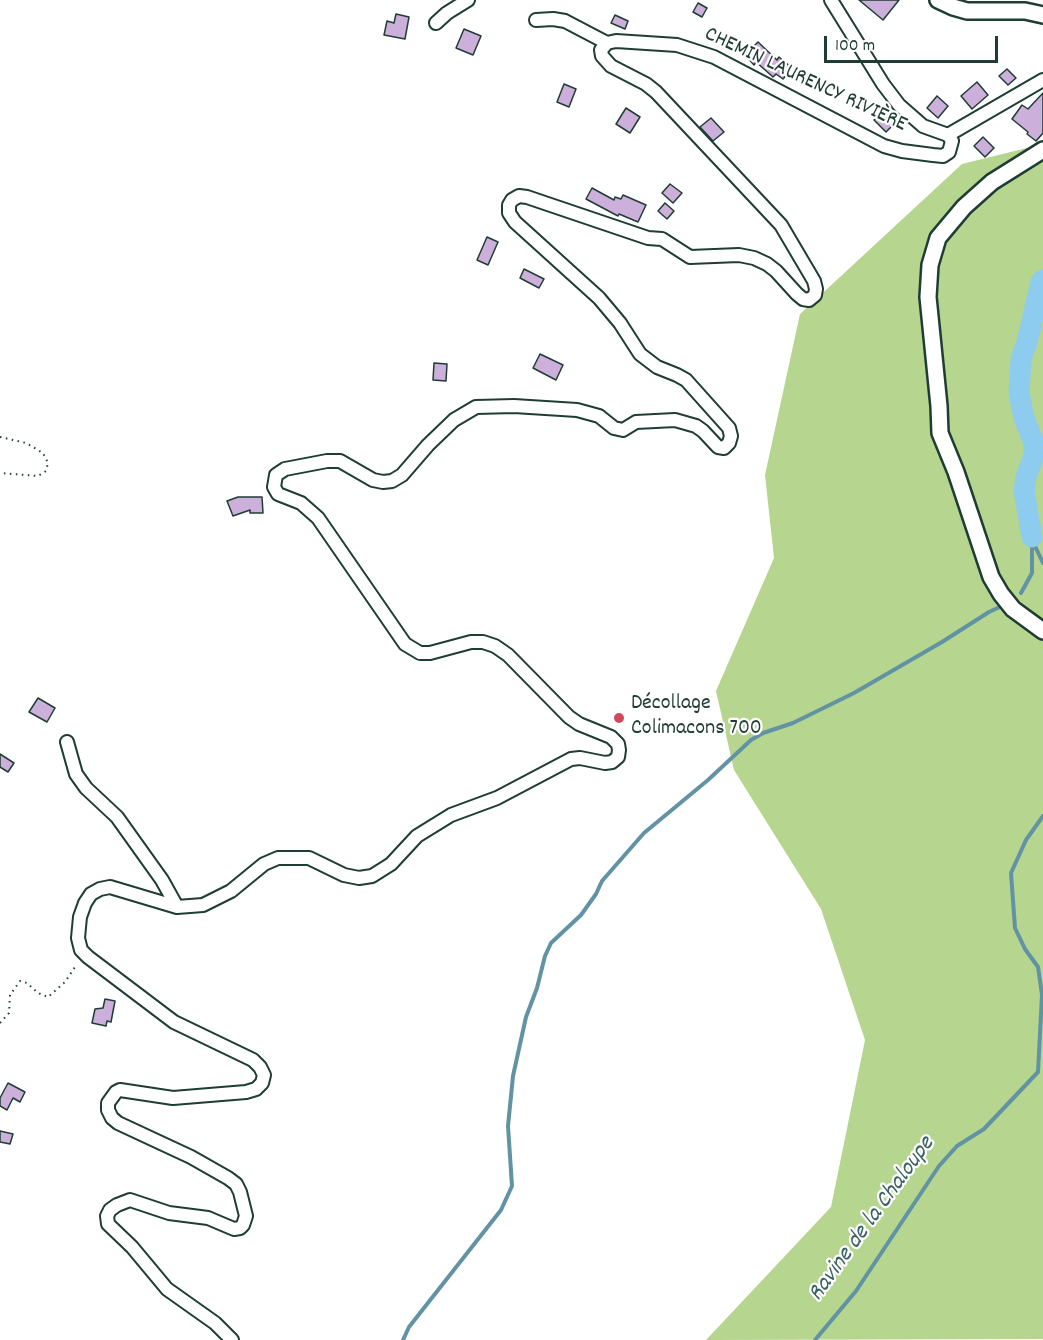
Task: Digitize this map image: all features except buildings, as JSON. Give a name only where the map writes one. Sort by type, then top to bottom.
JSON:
[{"type":"main road","points":[[938,0],[953,8],[966,11],[1025,11],[1043,15]]},
{"type":"main road","points":[[1043,150],[992,182],[964,207],[938,238],[930,265],[928,297],[940,433],[956,472],[991,577],[1000,594],[1013,609],[1043,631]]},
{"type":"street","points":[[436,23],[468,0]]},
{"type":"street","name":"CHEMIN LAURENCY RIVIÈRE","points":[[607,42],[635,41],[677,45],[714,57],[894,150],[943,156],[950,152],[952,141],[948,135],[923,126],[899,105],[883,84],[831,0]]},
{"type":"street","points":[[232,1340],[215,1323],[167,1289],[132,1247],[108,1224],[107,1216],[110,1210],[117,1205],[130,1200],[170,1213],[208,1218],[234,1229],[243,1225],[246,1216],[240,1192],[228,1178],[191,1156],[118,1123],[108,1110],[108,1103],[120,1090],[173,1098],[246,1092],[256,1089],[262,1083],[264,1075],[261,1067],[253,1060],[174,1022],[85,955],[78,938],[80,917],[85,903],[91,894],[110,887],[177,908],[191,907],[216,899],[231,891],[264,864],[278,858],[309,858],[344,875],[359,878],[372,876],[391,864],[417,836],[451,815],[490,801],[571,759],[612,762],[618,757],[619,750],[618,744],[611,737],[579,724],[569,717],[520,667],[495,646],[483,642],[471,642],[430,653],[420,653],[405,644],[318,518],[301,503],[278,494],[274,487],[276,475],[285,469],[327,461],[340,461],[373,480],[392,481],[402,475],[448,425],[476,407],[514,406],[577,410],[598,416],[614,428],[623,430],[636,422],[675,420],[696,426],[718,447],[724,448],[729,443],[731,435],[729,428],[686,380],[657,367],[640,354],[599,298],[515,222],[509,213],[509,205],[519,196],[648,238],[662,239],[690,257],[740,255],[754,258],[776,271],[803,299],[809,300],[815,295],[814,281],[781,225],[656,92],[646,84],[611,66],[605,60],[600,50],[607,42],[565,21],[553,18],[536,20]]},
{"type":"street","points":[[948,135],[1043,80]]},
{"type":"street","points":[[67,742],[76,774],[86,788],[117,817],[162,880],[177,908]]},
{"type":"path","points":[[0,437],[26,443],[43,453],[48,463],[46,471],[38,476],[0,473]]},
{"type":"path","points":[[0,1023],[9,1014],[10,995],[20,981],[48,997],[65,982],[85,955]]},
{"type":"green space","points":[[1043,144],[1043,1339],[706,1340],[831,1207],[865,1040],[821,909],[734,770],[716,691],[774,558],[765,475],[800,314],[962,164]]},
{"type":"waterway","name":"Ravine de la Chaloupe","points":[[1032,537],[1024,491],[1026,477],[1034,455],[1034,443],[1024,418],[1019,393],[1021,359],[1043,280]]},
{"type":"waterway","points":[[1021,593],[1032,573],[1032,537]]},
{"type":"waterway","name":"Ravine de la Chaloupe","points":[[1033,542],[1043,563]]},
{"type":"waterway","points":[[403,1340],[409,1327],[501,1210],[512,1186],[508,1126],[513,1076],[526,1017],[551,943],[581,915],[602,881],[644,833],[708,780],[751,740],[763,733],[793,723],[854,693],[1004,605]]},
{"type":"waterway","name":"Ravine de la Chaloupe","points":[[815,1340],[856,1291],[939,1166],[957,1146],[984,1129],[1038,1072],[1042,995],[1038,967],[1025,949],[1015,928],[1011,873],[1026,840],[1043,816]]},
{"type":"place","name":"Décollage Colimacons 700","points":[[619,718]]}]
